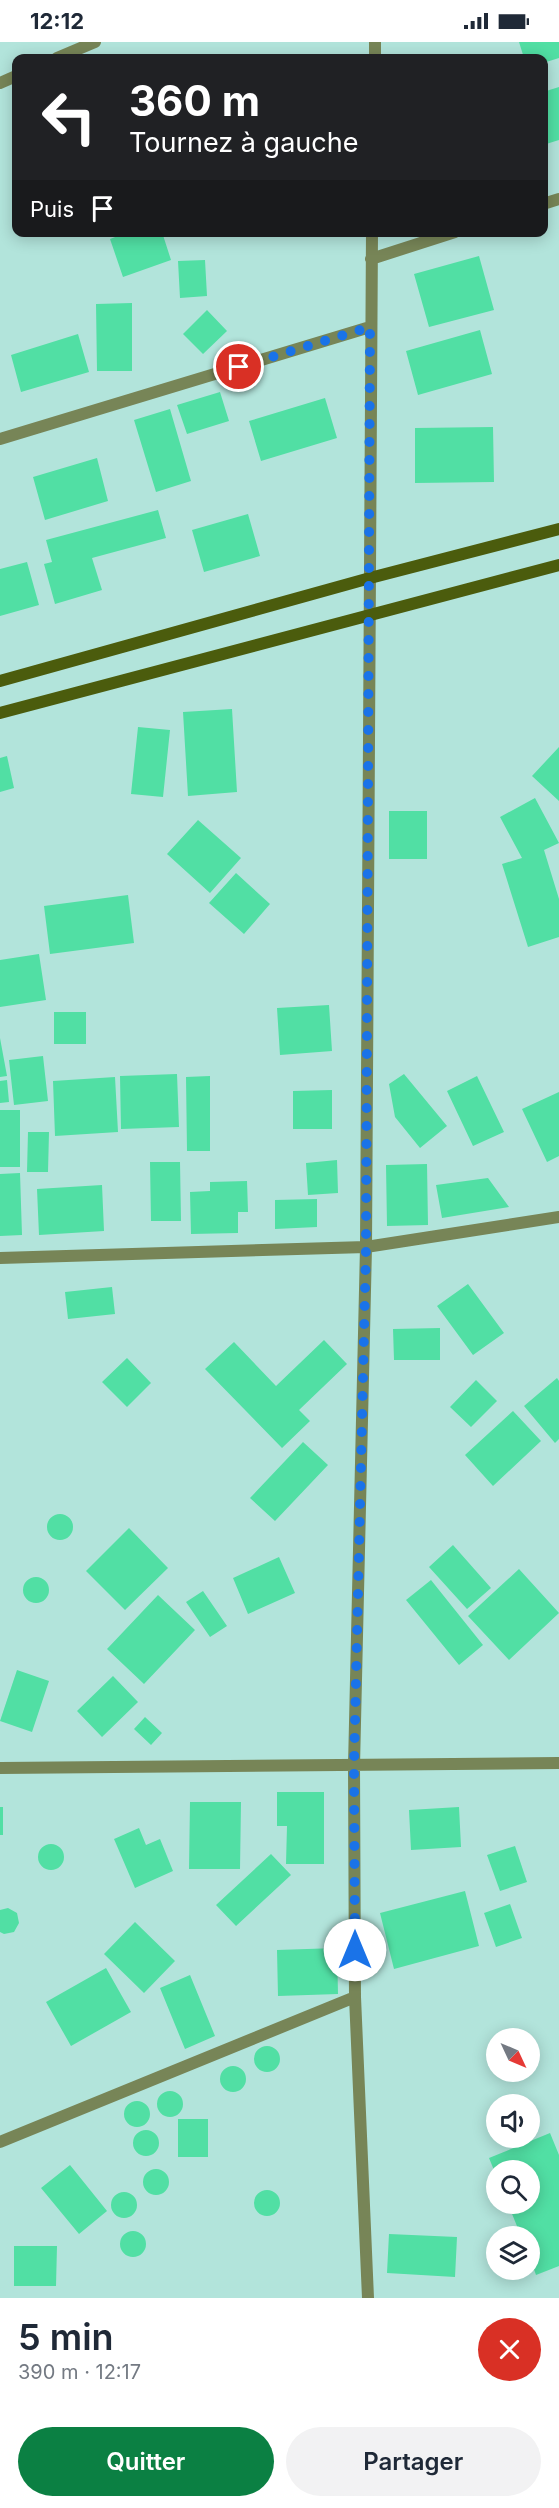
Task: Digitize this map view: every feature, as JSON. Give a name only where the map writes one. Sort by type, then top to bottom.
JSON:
[{"type":"main road","points":[[0,681],[370,578],[559,529]]},
{"type":"main road","points":[[0,713],[559,565]]},
{"type":"street","points":[[66,54],[95,42]]},
{"type":"street","points":[[368,2298],[355,1997],[354,1766],[366,1247],[372,237]]},
{"type":"street","points":[[371,259],[439,237]]},
{"type":"street","points":[[0,439],[370,327]]},
{"type":"street","points":[[0,1258],[366,1247],[559,1217]]},
{"type":"street","points":[[0,1768],[559,1763]]},
{"type":"street","points":[[0,2142],[355,1997]]},
{"type":"building","points":[[519,42],[559,42],[559,58],[548,61],[548,54],[523,54]]},
{"type":"building","points":[[559,87],[559,140],[548,143],[548,90]]},
{"type":"building","points":[[115,237],[164,237],[171,260],[123,277],[110,239]]},
{"type":"building","points":[[479,256],[494,310],[429,327],[414,274]]},
{"type":"building","points":[[205,260],[207,296],[180,298],[178,261]]},
{"type":"building","points":[[132,303],[132,371],[97,371],[96,304]]},
{"type":"building","points":[[207,310],[227,331],[203,354],[183,334]]},
{"type":"building","points":[[480,330],[492,374],[418,395],[406,351]]},
{"type":"building","points":[[78,334],[89,372],[21,392],[11,355]]},
{"type":"building","points":[[220,392],[229,421],[187,434],[177,405]]},
{"type":"building","points":[[325,398],[337,438],[261,461],[249,421]]},
{"type":"building","points":[[170,409],[191,481],[156,492],[134,420]]},
{"type":"building","points":[[493,427],[494,482],[415,483],[415,428]]},
{"type":"building","points":[[97,458],[108,501],[45,520],[33,477]]},
{"type":"building","points":[[158,510],[166,538],[92,558],[102,590],[55,604],[44,564],[52,562],[46,540]]},
{"type":"building","points":[[248,514],[260,556],[204,572],[192,530]]},
{"type":"building","points":[[27,562],[39,605],[0,616],[0,569]]},
{"type":"building","points":[[232,709],[237,792],[188,796],[183,712]]},
{"type":"building","points":[[138,727],[170,730],[163,797],[131,794]]},
{"type":"building","points":[[559,747],[559,801],[532,776]]},
{"type":"building","points":[[7,756],[14,788],[0,792],[0,758]]},
{"type":"building","points":[[535,798],[559,843],[544,850],[559,899],[559,937],[528,947],[502,864],[522,858],[500,817]]},
{"type":"building","points":[[389,811],[427,811],[427,859],[389,859]]},
{"type":"building","points":[[198,820],[241,858],[210,893],[167,854]]},
{"type":"building","points":[[236,873],[270,904],[244,934],[209,903]]},
{"type":"building","points":[[128,895],[134,943],[50,954],[44,906]]},
{"type":"building","points":[[39,954],[46,1000],[0,1007],[0,960]]},
{"type":"building","points":[[329,1005],[332,1051],[280,1055],[277,1008]]},
{"type":"building","points":[[54,1012],[86,1012],[86,1044],[54,1044]]},
{"type":"building","points":[[0,1038],[7,1076],[0,1077]]},
{"type":"building","points":[[43,1056],[48,1101],[14,1105],[9,1060]]},
{"type":"building","points":[[177,1074],[179,1127],[121,1129],[120,1076]]},
{"type":"building","points":[[404,1074],[447,1126],[420,1148],[395,1117],[389,1084]]},
{"type":"building","points":[[210,1076],[210,1151],[187,1151],[186,1077]]},
{"type":"building","points":[[477,1076],[504,1132],[473,1146],[447,1091]]},
{"type":"building","points":[[115,1077],[118,1132],[55,1136],[53,1081]]},
{"type":"building","points":[[7,1080],[9,1102],[0,1103],[0,1081]]},
{"type":"building","points":[[332,1090],[332,1129],[293,1129],[293,1091]]},
{"type":"building","points":[[559,1092],[559,1156],[547,1162],[522,1109]]},
{"type":"building","points":[[0,1110],[20,1110],[20,1167],[0,1167]]},
{"type":"building","points":[[28,1132],[49,1132],[48,1172],[27,1172]]},
{"type":"building","points":[[337,1160],[338,1193],[308,1195],[306,1163]]},
{"type":"building","points":[[150,1162],[180,1162],[181,1221],[151,1221]]},
{"type":"building","points":[[427,1164],[428,1225],[387,1226],[386,1165]]},
{"type":"building","points":[[20,1173],[22,1235],[0,1236],[0,1174]]},
{"type":"building","points":[[488,1178],[509,1207],[442,1218],[436,1185]]},
{"type":"building","points":[[247,1181],[248,1212],[238,1212],[238,1233],[191,1234],[190,1192],[210,1191],[210,1182]]},
{"type":"building","points":[[102,1185],[104,1231],[39,1235],[37,1189]]},
{"type":"building","points":[[317,1199],[317,1227],[275,1229],[275,1200]]},
{"type":"building","points":[[468,1284],[504,1333],[473,1355],[437,1306]]},
{"type":"building","points":[[112,1287],[115,1314],[68,1319],[65,1292]]},
{"type":"building","points":[[440,1328],[440,1360],[394,1360],[393,1329]]},
{"type":"building","points":[[324,1340],[347,1364],[299,1410],[310,1421],[282,1448],[205,1369],[234,1342],[276,1386]]},
{"type":"building","points":[[127,1358],[151,1383],[127,1407],[102,1382]]},
{"type":"building","points":[[557,1378],[559,1381],[559,1439],[555,1443],[524,1406]]},
{"type":"building","points":[[476,1380],[497,1401],[471,1427],[450,1407]]},
{"type":"building","points":[[513,1411],[541,1441],[493,1486],[465,1455]]},
{"type":"building","points":[[303,1442],[328,1465],[275,1521],[250,1498]]},
{"type":"building","points":[[60,1514],[69,1518],[73,1527],[69,1536],[60,1540],[51,1536],[47,1527],[51,1518]]},
{"type":"building","points":[[129,1528],[168,1568],[125,1610],[86,1571]]},
{"type":"building","points":[[453,1545],[491,1588],[467,1609],[429,1567]]},
{"type":"building","points":[[279,1557],[295,1593],[248,1614],[233,1578]]},
{"type":"building","points":[[519,1569],[559,1613],[509,1660],[468,1616]]},
{"type":"building","points":[[36,1577],[45,1581],[49,1590],[45,1599],[36,1603],[27,1599],[23,1590],[27,1581]]},
{"type":"building","points":[[431,1580],[483,1645],[459,1665],[406,1600]]},
{"type":"building","points":[[203,1591],[227,1626],[210,1637],[186,1602]]},
{"type":"building","points":[[158,1595],[195,1630],[144,1684],[107,1649]]},
{"type":"building","points":[[17,1670],[49,1681],[32,1732],[0,1721]]},
{"type":"building","points":[[113,1676],[138,1702],[102,1737],[77,1711]]},
{"type":"building","points":[[145,1717],[162,1733],[151,1745],[134,1729]]},
{"type":"building","points":[[277,1792],[324,1792],[324,1864],[286,1864],[287,1826],[277,1826]]},
{"type":"building","points":[[190,1802],[241,1802],[240,1869],[189,1869]]},
{"type":"building","points":[[0,1807],[3,1807],[3,1835],[0,1835]]},
{"type":"building","points":[[459,1807],[461,1847],[411,1850],[409,1810]]},
{"type":"building","points":[[139,1828],[146,1845],[160,1839],[173,1871],[135,1888],[114,1839]]},
{"type":"building","points":[[51,1844],[60,1848],[64,1857],[60,1866],[51,1870],[42,1866],[38,1857],[42,1848]]},
{"type":"building","points":[[515,1846],[527,1882],[500,1891],[487,1855]]},
{"type":"building","points":[[271,1854],[291,1875],[236,1926],[216,1905]]},
{"type":"building","points":[[465,1891],[479,1946],[394,1969],[380,1913]]},
{"type":"building","points":[[510,1904],[522,1938],[496,1947],[484,1913]]},
{"type":"building","points":[[8,1908],[17,1913],[19,1923],[14,1932],[4,1934],[0,1932],[0,1910]]},
{"type":"building","points":[[135,1922],[175,1961],[144,1993],[104,1954]]},
{"type":"building","points":[[337,1948],[338,1994],[278,1996],[277,1950]]},
{"type":"building","points":[[106,1968],[131,2012],[71,2046],[46,2002]]},
{"type":"building","points":[[190,1975],[215,2036],[185,2049],[160,1988]]},
{"type":"building","points":[[267,2046],[276,2050],[280,2059],[276,2068],[267,2072],[258,2068],[254,2059],[258,2050]]},
{"type":"building","points":[[233,2066],[242,2070],[246,2079],[242,2088],[233,2092],[224,2088],[220,2079],[224,2070]]},
{"type":"building","points":[[170,2091],[179,2095],[183,2104],[179,2113],[170,2117],[161,2113],[157,2104],[161,2095]]},
{"type":"building","points":[[137,2101],[146,2105],[150,2114],[146,2123],[137,2127],[128,2123],[124,2114],[128,2105]]},
{"type":"building","points":[[178,2119],[208,2119],[208,2157],[178,2157]]},
{"type":"building","points":[[146,2130],[155,2134],[159,2143],[155,2152],[146,2156],[137,2152],[133,2143],[137,2134]]},
{"type":"building","points":[[550,2133],[559,2155],[559,2266],[540,2273],[540,2226],[517,2226],[512,2214],[540,2214],[540,2160],[490,2160],[489,2158],[513,2148],[540,2148],[540,2137]]},
{"type":"building","points":[[70,2165],[107,2211],[79,2234],[41,2188]]},
{"type":"building","points":[[156,2169],[165,2173],[169,2182],[165,2191],[156,2195],[147,2191],[143,2182],[147,2173]]},
{"type":"building","points":[[267,2190],[276,2194],[280,2203],[276,2212],[267,2216],[258,2212],[254,2203],[258,2194]]},
{"type":"building","points":[[124,2192],[133,2196],[137,2205],[133,2214],[124,2218],[115,2214],[111,2205],[115,2196]]},
{"type":"building","points":[[133,2231],[142,2235],[146,2244],[142,2253],[133,2257],[124,2253],[120,2244],[124,2235]]},
{"type":"building","points":[[389,2234],[457,2237],[455,2277],[387,2273]]},
{"type":"building","points":[[14,2246],[57,2246],[56,2286],[14,2286]]},
{"type":"route","points":[[239,367],[370,327],[366,1247],[354,1766],[355,1950]]}]
